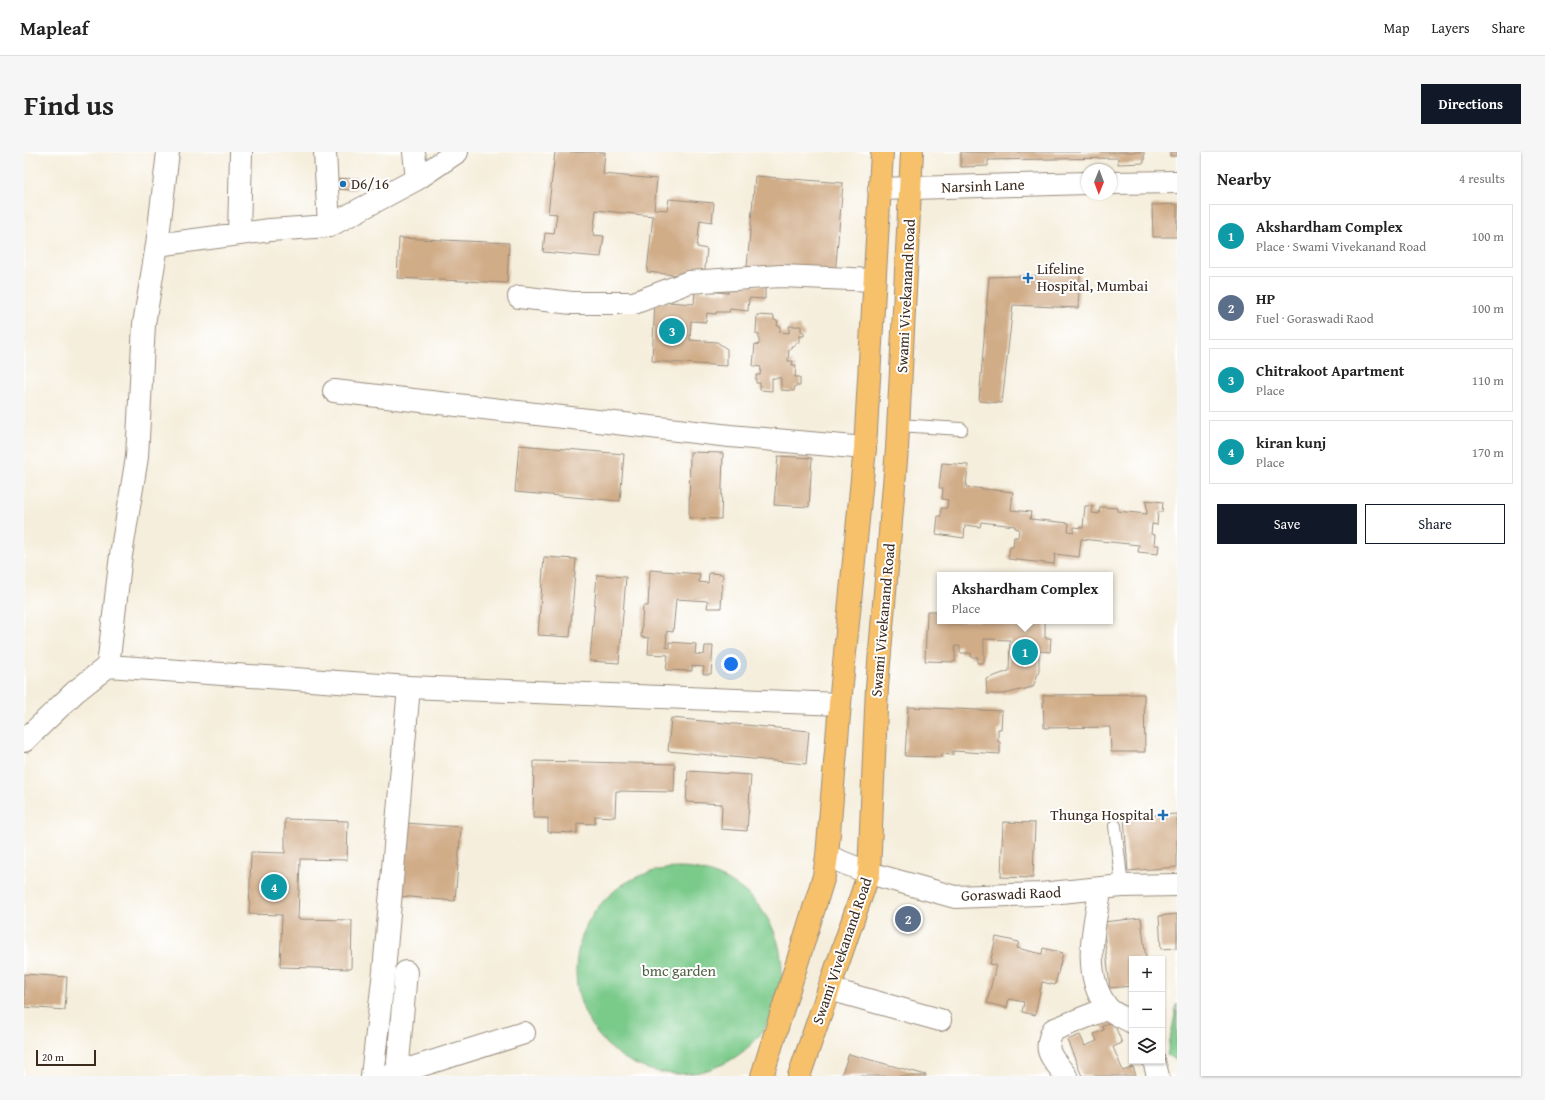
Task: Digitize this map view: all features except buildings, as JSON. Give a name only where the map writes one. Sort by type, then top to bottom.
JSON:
[{"type":"main road","points":[[762,1076],[824,876],[827,856],[865,448],[882,152]]},
{"type":"main road","name":"Swami Vivekanand Road","points":[[799,1076],[869,873],[877,687],[898,425],[912,189],[912,152]]},
{"type":"street","points":[[108,666],[121,555],[137,457],[144,324],[157,245],[168,152]]},
{"type":"street","points":[[239,234],[241,152]]},
{"type":"street","points":[[325,152],[329,226]]},
{"type":"street","points":[[414,152],[418,179]]},
{"type":"street","points":[[157,245],[239,234],[329,226],[418,179],[457,152]]},
{"type":"street","points":[[1117,183],[1177,182]]},
{"type":"street","name":"Narsinh Lane","points":[[879,188],[912,189],[1081,183]]},
{"type":"street","points":[[519,297],[572,303],[634,303],[689,282],[782,276],[874,280]]},
{"type":"street","points":[[334,391],[730,436],[865,448]]},
{"type":"street","points":[[24,741],[74,692],[108,666],[409,687],[840,704]]},
{"type":"street","points":[[386,1070],[384,971],[409,687]]},
{"type":"street","name":"Goraswadi Raod","points":[[827,856],[869,873],[955,897],[1040,894],[1112,887],[1177,885]]},
{"type":"street","points":[[1112,887],[1092,940],[1094,981],[1108,1008],[1129,1020]]},
{"type":"street","points":[[384,971],[410,972],[386,1070]]},
{"type":"street","points":[[829,989],[940,1020]]},
{"type":"street","points":[[1066,1076],[1047,1051],[1048,1041],[1052,1030],[1108,1008]]},
{"type":"street","points":[[386,1070],[524,1033]]},
{"type":"street","points":[[1155,1064],[1158,1076]]},
{"type":"lane","points":[[898,425],[961,429]]},
{"type":"lane","points":[[1112,887],[1115,826]]},
{"type":"green space","name":"bmc garden","points":[[669,868],[689,868],[709,872],[728,880],[752,898],[770,922],[778,941],[782,961],[782,981],[778,1001],[770,1020],[752,1044],[728,1062],[709,1070],[689,1074],[669,1074],[649,1070],[630,1062],[614,1051],[599,1036],[588,1020],[580,1001],[576,981],[576,961],[580,941],[588,922],[599,906],[614,891],[630,880],[649,872]]},
{"type":"green space","points":[[1177,1004],[1177,1061],[1167,1055]]},
{"type":"place","name":"D6/16","points":[[343,184]]},
{"type":"place","name":"Lifeline Hospital, Mumbai","points":[[1028,278]]},
{"type":"place","name":"Chitrakoot Apartment","points":[[672,331]]},
{"type":"place","name":"Akshardham Complex","points":[[1025,652]]},
{"type":"place","name":"Thunga Hospital","points":[[1163,815]]},
{"type":"place","name":"kiran kunj","points":[[274,887]]},
{"type":"place","name":"HP","points":[[908,919]]}]
